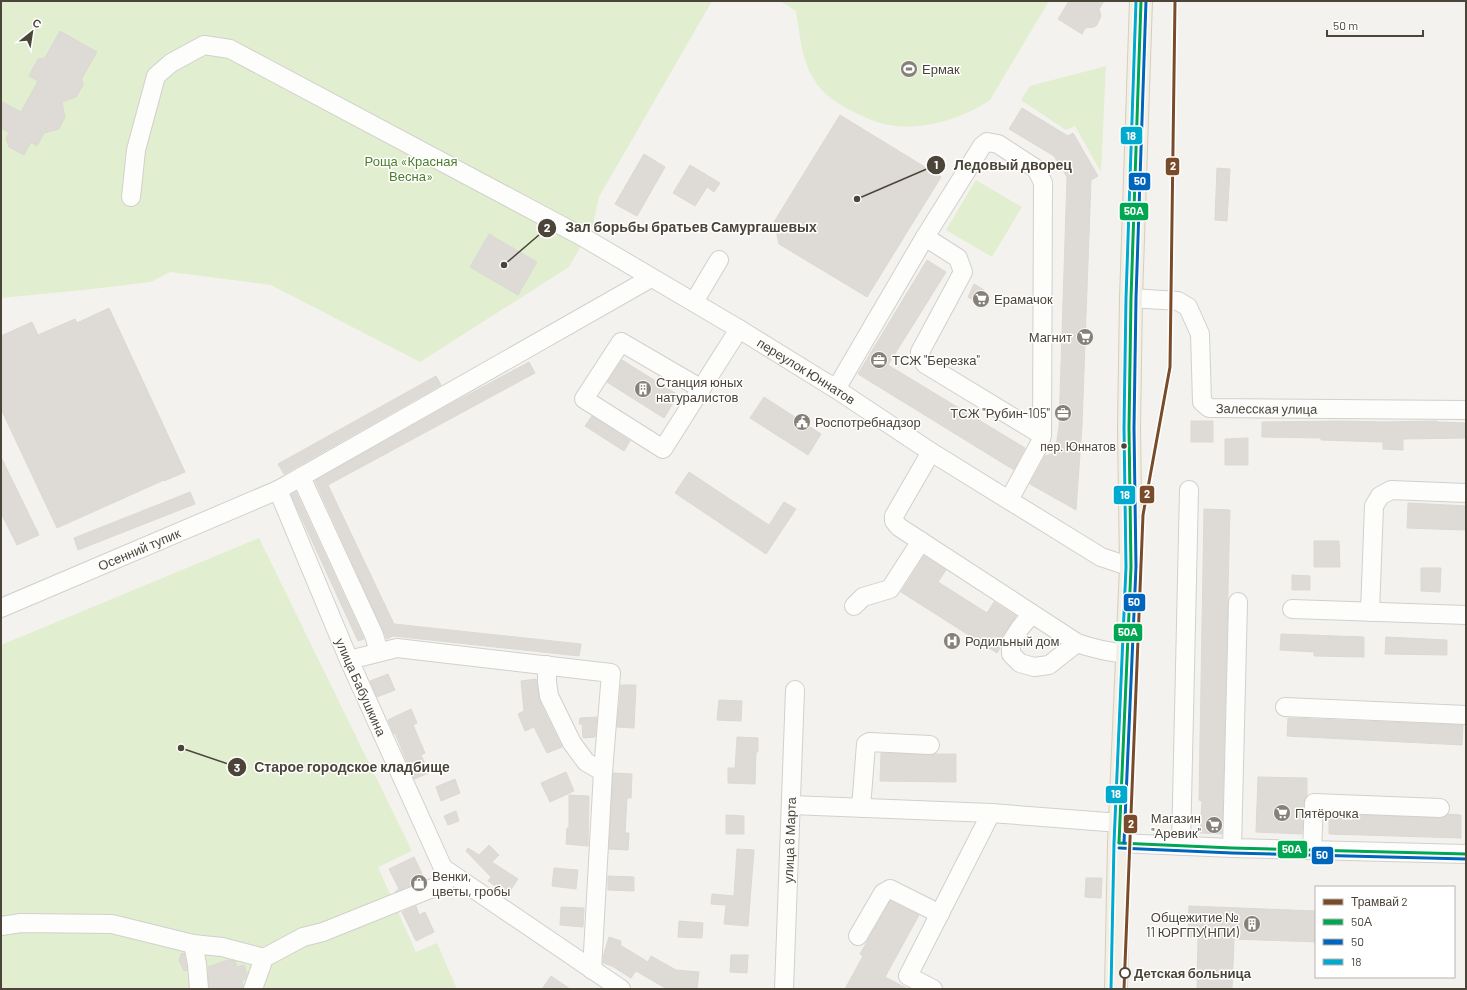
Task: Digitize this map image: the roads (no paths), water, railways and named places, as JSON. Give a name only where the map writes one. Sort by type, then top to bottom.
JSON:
[{"type":"main road","points":[[1116,989],[1120,833],[1131,567],[1131,298],[1141,1]]},
{"type":"street","name":"переулок Юннатов","points":[[131,197],[136,150],[156,76],[171,63],[204,46],[230,49],[588,230],[651,278],[694,302],[836,389],[931,452],[1100,557],[1131,567]]},
{"type":"street","points":[[836,389],[925,237],[982,146],[988,142],[998,144],[1035,168],[1040,174],[1043,183],[1042,435],[1040,442],[1009,500]]},
{"type":"street","points":[[925,237],[958,258],[963,272],[920,352],[920,357],[925,364],[1042,435]]},
{"type":"street","points":[[694,302],[719,260]]},
{"type":"street","name":"Осенний тупик","points":[[1,608],[278,490],[651,278]]},
{"type":"street","name":"Залесская улица","points":[[1131,298],[1178,301],[1188,307],[1200,334],[1202,402],[1209,408],[1466,410]]},
{"type":"street","points":[[700,388],[621,342],[584,398],[663,449],[700,388],[739,329]]},
{"type":"street","points":[[931,452],[894,516],[894,521],[898,527],[1077,643],[1093,649],[1127,654]]},
{"type":"street","points":[[301,477],[374,635],[379,652]]},
{"type":"street","name":"улица Бабушкина","points":[[278,490],[349,660],[444,875]]},
{"type":"street","points":[[1181,846],[1189,490]]},
{"type":"street","points":[[1370,612],[1374,506],[1380,496],[1391,490],[1466,493]]},
{"type":"street","points":[[854,606],[863,597],[890,589],[921,541]]},
{"type":"street","points":[[1232,848],[1238,602]]},
{"type":"street","points":[[1292,609],[1466,615]]},
{"type":"street","points":[[1032,614],[1011,642],[1010,654],[1020,663],[1034,666],[1049,665],[1077,643]]},
{"type":"street","points":[[349,660],[396,648],[612,673],[602,772],[592,970]]},
{"type":"street","points":[[547,665],[549,696],[572,743],[586,762],[602,772]]},
{"type":"street","name":"улица 8 Марта","points":[[784,989],[794,690]]},
{"type":"street","points":[[1285,707],[1466,715]]},
{"type":"street","points":[[861,808],[866,744],[869,742],[930,745]]},
{"type":"street","points":[[1312,850],[1314,803],[1440,808]]},
{"type":"street","points":[[791,805],[991,813],[1120,833],[1181,846],[1466,854]]},
{"type":"street","points":[[933,989],[908,976],[991,813]]},
{"type":"street","points":[[253,989],[264,958],[303,937],[322,932],[444,875],[620,989]]},
{"type":"street","points":[[858,936],[883,893],[890,889],[940,914]]},
{"type":"street","points":[[1,926],[20,923],[112,924],[193,944],[222,947],[264,958]]},
{"type":"street","points":[[193,944],[199,989]]},
{"type":"tram line","name":"2","points":[[1124,989],[1143,515],[1170,367],[1175,1]]},
{"type":"place","name":"Ермак","points":[[909,69]]},
{"type":"place","name":"Ледовый дворец","points":[[857,199]]},
{"type":"place","name":"Зал борьбы братьев Самургашевых","points":[[504,265]]},
{"type":"place","name":"Ерамачок","points":[[981,299]]},
{"type":"place","name":"Магнит","points":[[1085,337]]},
{"type":"place","name":"ТСЖ \"Березка\"","points":[[879,360]]},
{"type":"place","name":"Станция юных натуралистов","points":[[643,389]]},
{"type":"place","name":"ТСЖ \"Рубин-105\"","points":[[1063,413]]},
{"type":"place","name":"Роспотребнадзор","points":[[802,422]]},
{"type":"place","name":"пер. Юннатов","points":[[1124,446]]},
{"type":"place","name":"Родильный дом","points":[[952,641]]},
{"type":"place","name":"Старое городское кладбище","points":[[181,748]]},
{"type":"place","name":"Пятёрочка","points":[[1282,813]]},
{"type":"place","name":"Магазин \"Аревик\"","points":[[1214,825]]},
{"type":"place","name":"Венки, цветы, гробы","points":[[419,883]]},
{"type":"place","name":"Общежитие № 11 ЮРГПУ(НПИ)","points":[[1252,924]]},
{"type":"place","name":"Детская больница","points":[[1125,973]]},
{"type":"park label","name":"Роща «Красная Весна»","points":[[411,168]]}]
